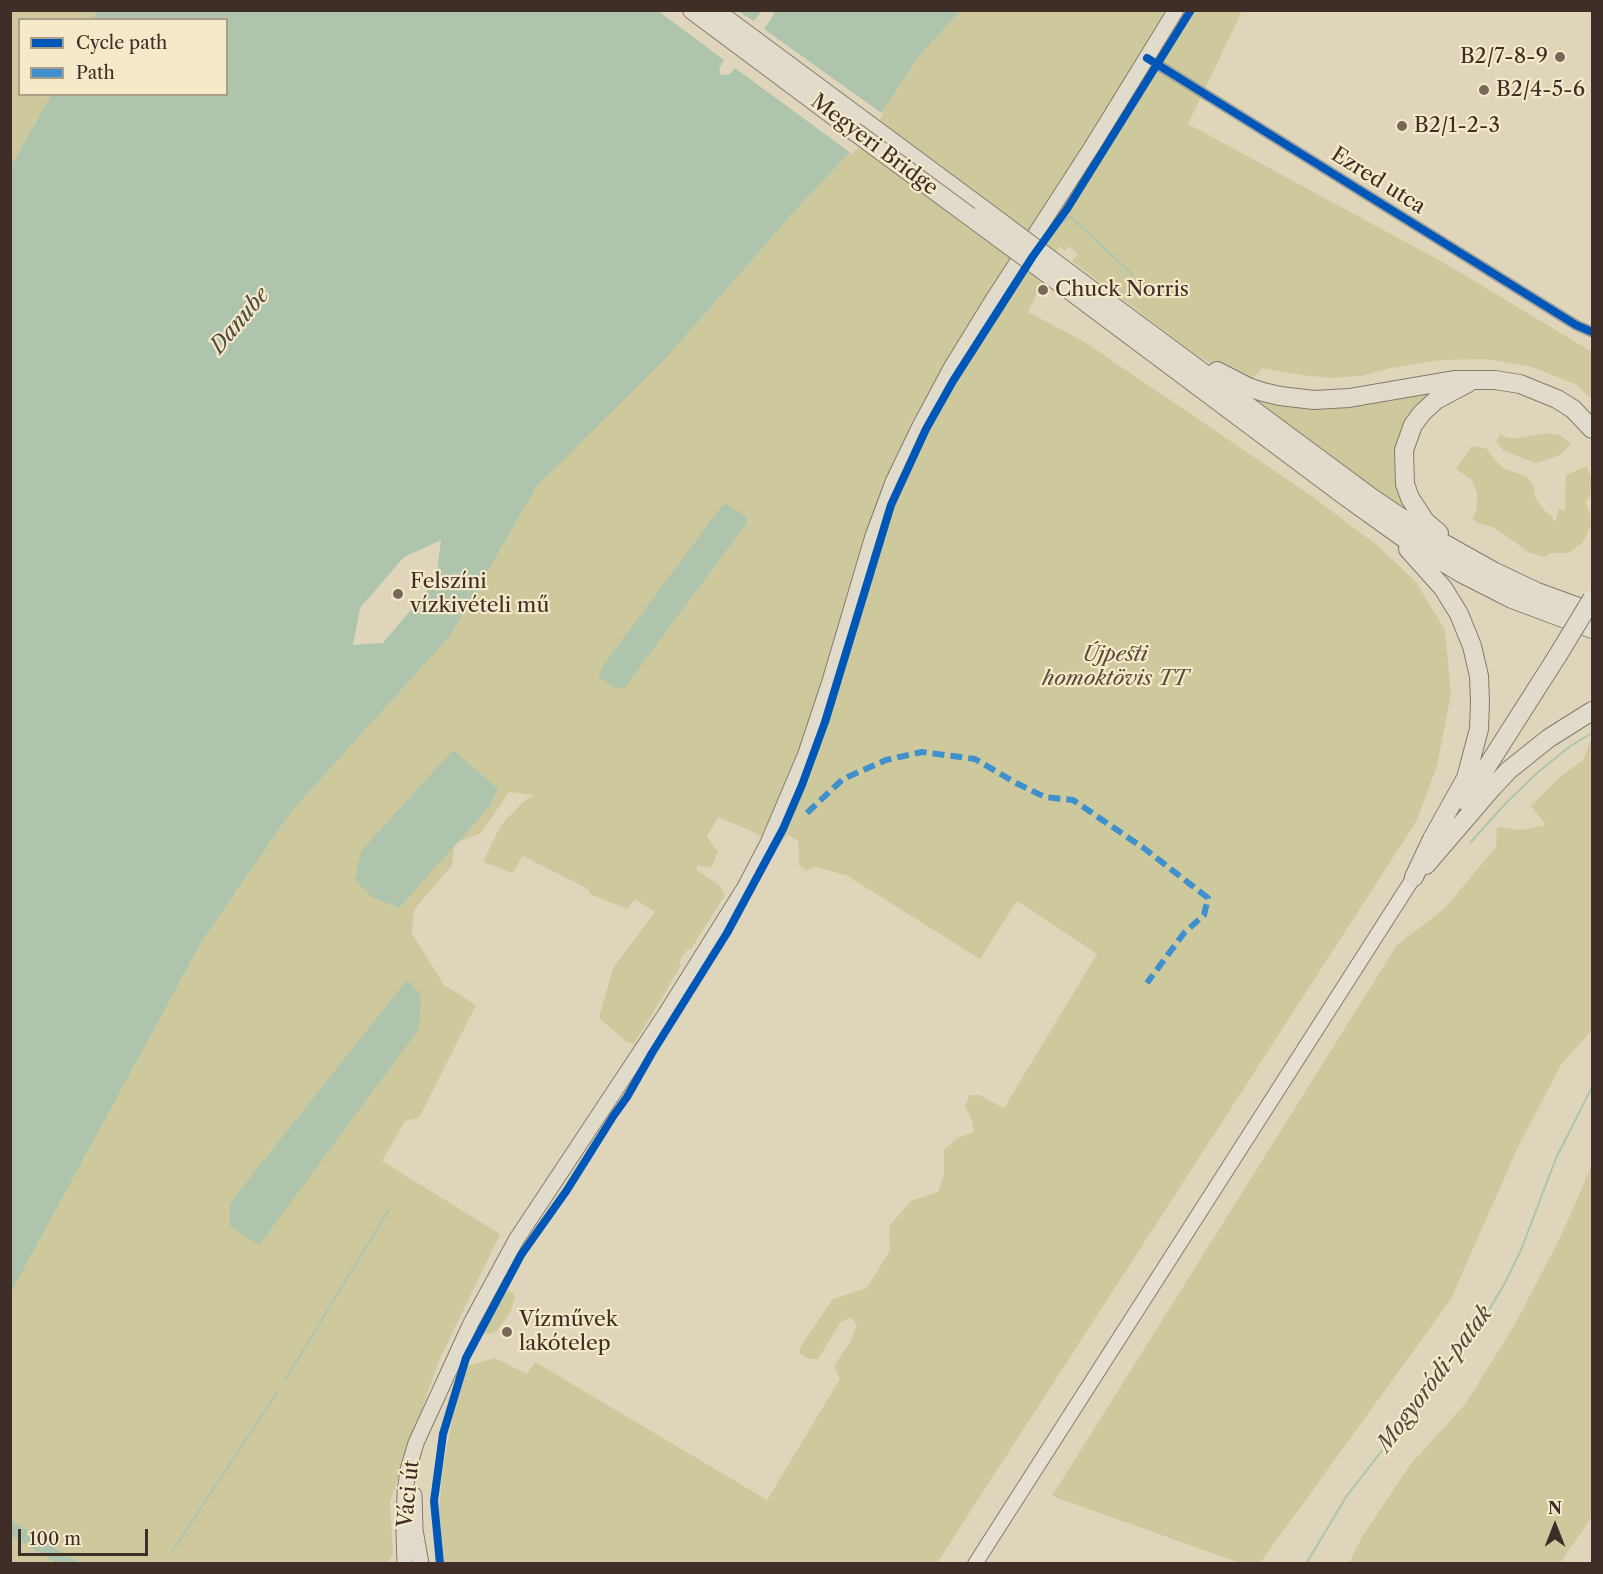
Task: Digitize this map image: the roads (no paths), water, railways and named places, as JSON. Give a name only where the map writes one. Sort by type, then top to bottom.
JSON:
[{"type":"highway","name":"Megyeri Bridge","points":[[692,10],[1059,274]]},
{"type":"highway","name":"Megyeri Bridge","points":[[714,10],[1059,274]]},
{"type":"highway","points":[[1059,274],[1170,347],[1372,498],[1418,529],[1465,556],[1537,592],[1593,612]]},
{"type":"highway","points":[[1059,274],[1345,496],[1406,539],[1461,573],[1512,599],[1593,629]]},
{"type":"highway","points":[[1170,347],[1189,354],[1248,387],[1300,399],[1349,399],[1454,380],[1512,383],[1540,390],[1573,409],[1593,429]]},
{"type":"highway","points":[[1465,556],[1455,544],[1425,521],[1417,510],[1405,484],[1404,450],[1413,425],[1422,412],[1436,400],[1473,381]]},
{"type":"highway","points":[[1345,496],[1366,517],[1406,547],[1443,588],[1459,614],[1468,635],[1479,676],[1479,729],[1469,770],[1414,878]]},
{"type":"highway","points":[[1414,878],[1593,599]]},
{"type":"highway","points":[[1414,878],[1509,770],[1549,738],[1593,711]]},
{"type":"main road","name":"Váci út","points":[[412,1563],[416,1471],[425,1427],[447,1372],[471,1323],[516,1240],[745,887],[768,843],[805,756],[873,536],[893,482],[920,426],[951,368],[994,298],[1093,145],[1176,10]]},
{"type":"main road","points":[[975,1563],[1414,878]]},
{"type":"street","name":"Ezred utca","points":[[1147,58],[1576,325],[1593,332]]},
{"type":"water","name":"Danube","points":[[98,11],[960,11],[917,59],[868,133],[803,202],[666,358],[537,486],[450,636],[291,812],[202,941],[11,1292],[11,166],[50,96],[228,96],[228,18],[93,18]],"holes":[[[441,540],[436,580],[383,643],[353,645],[360,608],[404,557]]]},
{"type":"water","points":[[726,504],[747,517],[746,524],[625,687],[615,688],[599,677],[602,667],[722,506]]},
{"type":"water","points":[[453,750],[498,789],[489,807],[399,908],[372,897],[355,880],[361,851]]},
{"type":"water","points":[[407,980],[421,995],[419,1029],[259,1245],[230,1226],[230,1203]]},
{"type":"water","points":[[11,1520],[80,1563],[56,1563],[11,1536]]},
{"type":"waterway","points":[[1063,223],[1071,217],[1133,275]]},
{"type":"waterway","points":[[1471,842],[1537,773],[1569,747],[1592,733]]},
{"type":"waterway","name":"Mogyoródi-patak","points":[[1306,1564],[1346,1497],[1485,1317],[1521,1250],[1556,1158],[1592,1087]]},
{"type":"waterway","points":[[285,1380],[388,1211]]},
{"type":"waterway","points":[[173,1550],[277,1393]]},
{"type":"place","name":"B2/7-8-9","points":[[1560,57]]},
{"type":"place","name":"B2/4-5-6","points":[[1484,90]]},
{"type":"place","name":"B2/1-2-3","points":[[1402,126]]},
{"type":"place","name":"Chuck Norris","points":[[1043,290]]},
{"type":"place","name":"Felszíni vízkivételi mű","points":[[398,594]]},
{"type":"place","name":"Vízművek lakótelep","points":[[507,1332]]},
{"type":"park label","name":"Újpesti homoktövis TT","points":[[1115,667]]}]
